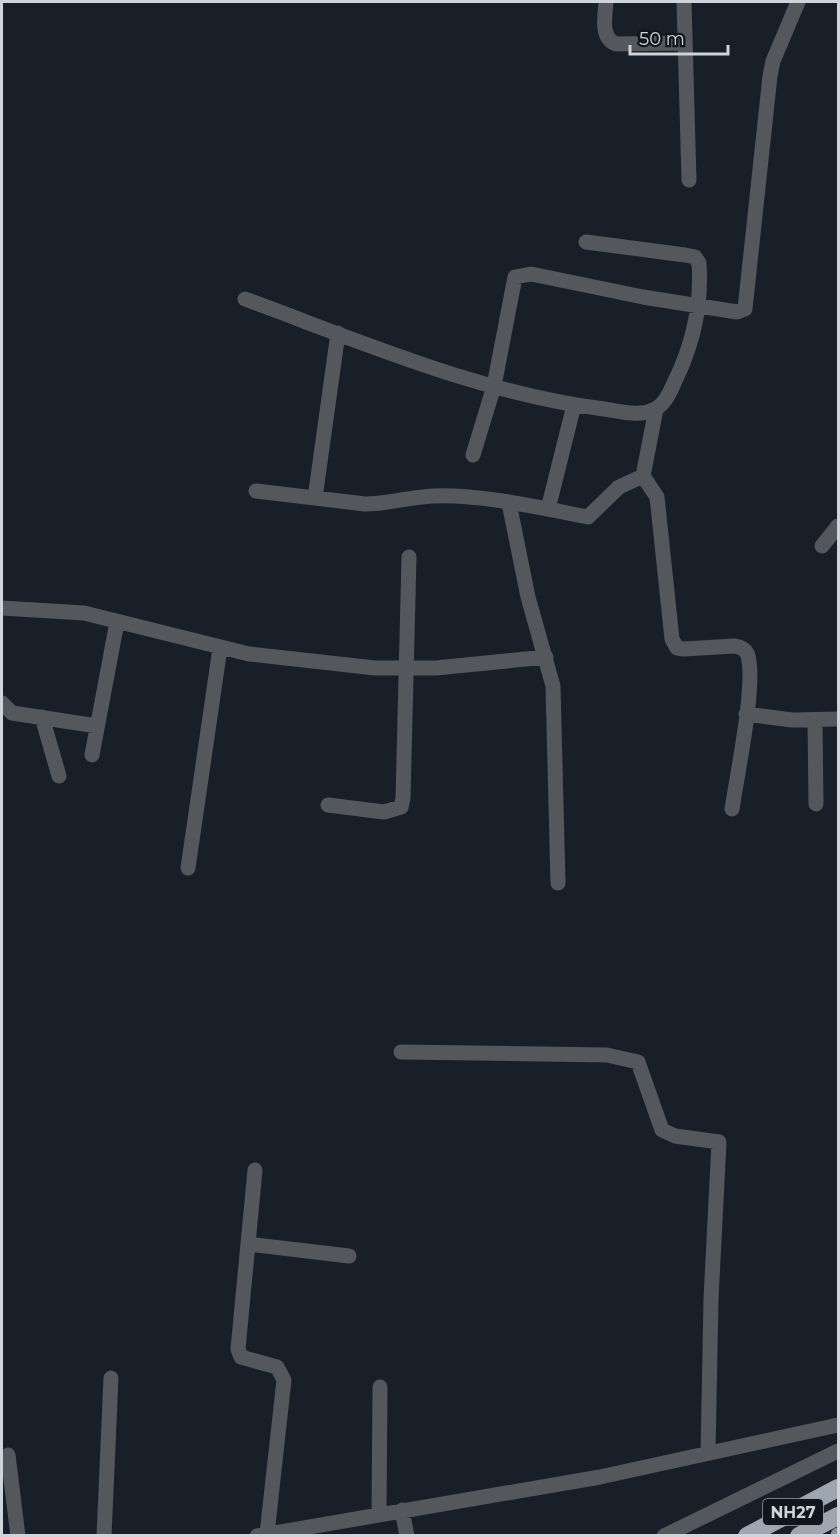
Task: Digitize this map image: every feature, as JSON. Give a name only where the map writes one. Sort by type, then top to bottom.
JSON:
[{"type":"highway","name":"NH27","points":[[747,1536],[838,1488]]},
{"type":"highway","name":"NH27","points":[[799,1536],[838,1515]]},
{"type":"street","points":[[606,2],[605,34],[610,42],[616,44],[685,43]]},
{"type":"street","points":[[684,2],[689,180]]},
{"type":"street","points":[[473,454],[494,386],[515,276],[522,273],[737,312],[745,309],[748,299],[770,76],[773,61],[798,2]]},
{"type":"street","points":[[245,299],[425,367],[494,386],[574,405],[636,413],[656,409],[667,398],[692,343],[698,306],[699,263],[695,257],[585,242]]},
{"type":"street","points":[[315,498],[338,333]]},
{"type":"street","points":[[548,509],[574,405]]},
{"type":"street","points":[[656,409],[643,476],[657,497],[672,639],[677,648],[684,650],[734,646],[742,648],[748,654],[746,714],[732,809]]},
{"type":"street","points":[[256,491],[382,504],[433,496],[509,503],[588,517],[619,487],[643,476]]},
{"type":"street","points":[[509,503],[528,597],[553,686],[558,883]]},
{"type":"street","points":[[822,546],[838,526]]},
{"type":"street","points":[[328,805],[384,812],[401,807],[404,798],[409,557]]},
{"type":"street","points":[[2,608],[84,614],[220,648],[282,658],[408,669],[546,657]]},
{"type":"street","points":[[92,755],[117,622]]},
{"type":"street","points":[[188,868],[220,648]]},
{"type":"street","points":[[2,703],[12,713],[97,726]]},
{"type":"street","points":[[746,714],[815,721],[838,719]]},
{"type":"street","points":[[42,717],[59,776]]},
{"type":"street","points":[[815,721],[816,804]]},
{"type":"street","points":[[401,1052],[607,1055],[638,1062],[662,1131],[675,1136],[719,1142],[711,1299],[708,1453]]},
{"type":"street","points":[[255,1170],[238,1349],[241,1357],[247,1360],[277,1367],[284,1380],[262,1535],[600,1477],[838,1425]]},
{"type":"street","points":[[248,1244],[349,1256]]},
{"type":"street","points":[[104,1536],[111,1378]]},
{"type":"street","points":[[379,1514],[380,1387]]},
{"type":"street","points":[[664,1536],[838,1451]]},
{"type":"street","points":[[8,1455],[18,1536]]},
{"type":"street","points":[[402,1510],[407,1536]]}]
